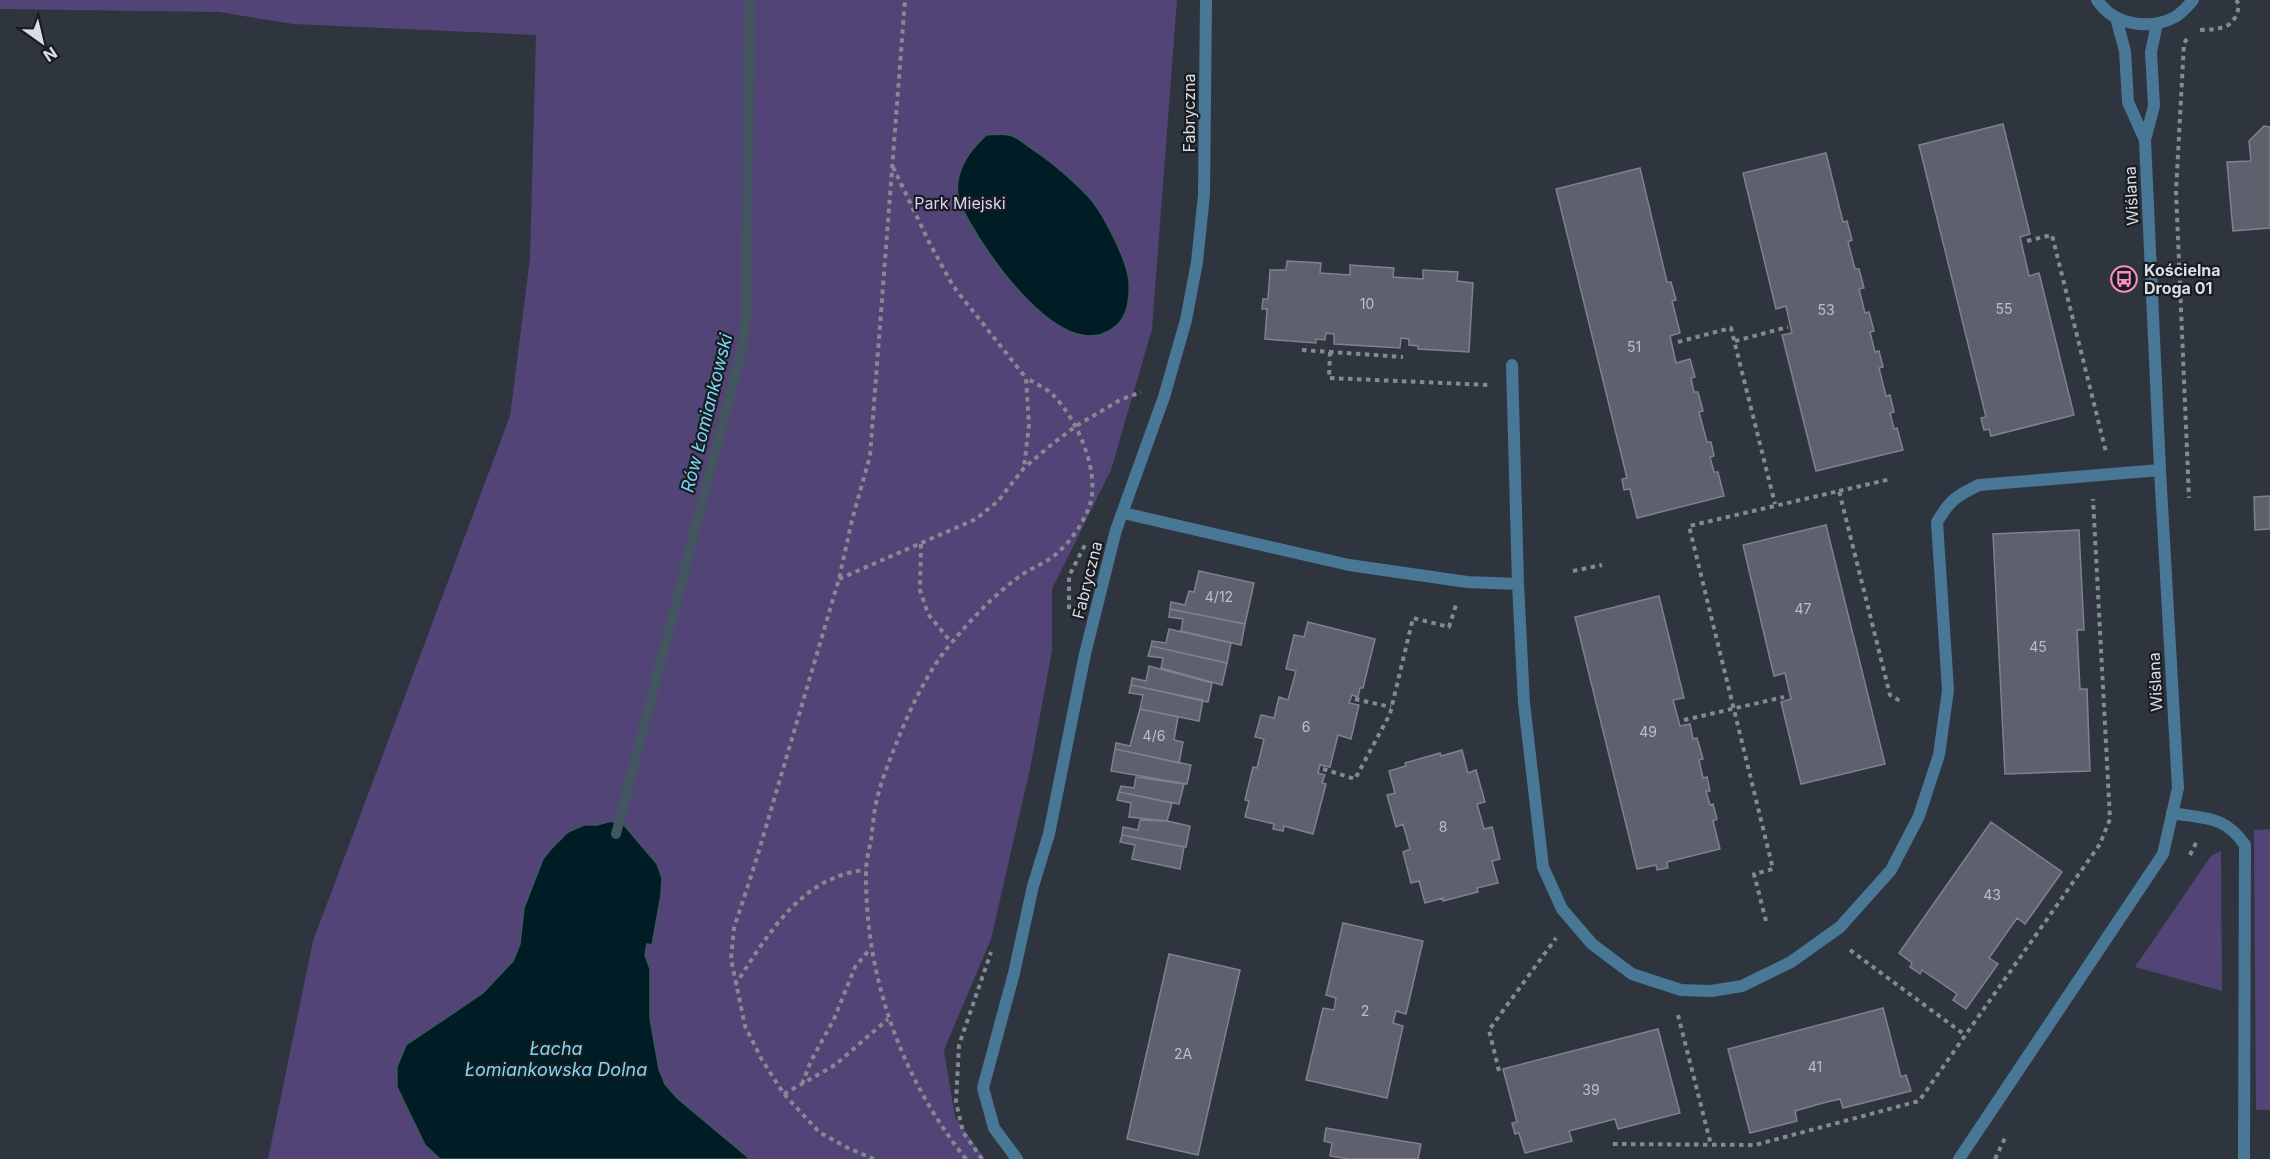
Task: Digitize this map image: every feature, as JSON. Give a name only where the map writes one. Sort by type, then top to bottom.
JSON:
[{"type":"street","name":"Fabryczna","points":[[1017,1159],[994,1128],[983,1088],[1014,973],[1033,886],[1049,834],[1085,654],[1116,530],[1176,359],[1197,262],[1206,164],[1206,0]]},
{"type":"street","points":[[2097,0],[2116,18],[2136,25],[2157,24],[2178,16],[2193,0]]},
{"type":"street","name":"Wiślana","points":[[2116,18],[2125,51],[2128,102],[2145,140]]},
{"type":"street","name":"Wiślana","points":[[1959,1159],[2163,854],[2178,788],[2160,470],[2145,140],[2154,106],[2151,52],[2157,24]]},
{"type":"street","points":[[1512,365],[1524,703],[1543,867],[1562,909],[1592,944],[1632,974],[1681,990],[1711,990],[1742,986],[1791,962],[1840,927],[1891,870],[1919,816],[1939,755],[1948,690],[1937,522],[1947,504],[1962,493],[1979,485],[2160,470]]},
{"type":"street","points":[[1123,513],[1349,566],[1467,582],[1518,584]]},
{"type":"street","points":[[2172,813],[2223,822],[2235,830],[2245,845],[2244,1159]]},
{"type":"path","points":[[874,1159],[819,1132],[784,1094],[762,1060],[745,1026],[731,959],[734,928],[839,579],[852,520],[870,456],[905,0]]},
{"type":"path","points":[[893,166],[929,243],[953,286],[1026,378],[1051,393],[1065,408],[1076,426],[1084,448],[1093,487],[1088,511],[1068,543],[1050,558],[1023,574],[983,608],[951,642],[910,708],[877,797],[865,870],[871,949],[888,1019],[918,1086],[934,1115],[966,1159]]},
{"type":"path","points":[[2027,241],[2052,235],[2107,457]]},
{"type":"path","points":[[1734,341],[1788,327]]},
{"type":"path","points":[[1678,342],[1731,328],[1775,504]]},
{"type":"path","points":[[1302,350],[1403,357]]},
{"type":"path","points":[[1330,352],[1329,378],[1495,386]]},
{"type":"path","points":[[1024,468],[1029,425],[1026,378]]},
{"type":"path","points":[[839,579],[976,519],[998,501],[1024,468],[1076,426],[1120,400],[1144,390],[1141,400]]},
{"type":"path","points":[[1766,921],[1754,874],[1773,869],[1689,526],[1775,504],[1891,479]]},
{"type":"path","points":[[1839,491],[1890,695],[1900,701]]},
{"type":"path","points":[[1613,1144],[1755,1145],[1919,1101],[2100,844],[2110,819],[2093,495]]},
{"type":"path","points":[[1069,576],[1087,540]]},
{"type":"path","points":[[921,544],[920,590],[928,614],[951,642]]},
{"type":"path","points":[[1572,571],[1602,565]]},
{"type":"path","points":[[1323,769],[1355,779],[1390,714],[1413,618],[1449,627],[1457,602]]},
{"type":"path","points":[[1684,720],[1784,697]]},
{"type":"path","points":[[1355,699],[1391,707]]},
{"type":"path","points":[[735,985],[784,914],[814,888],[845,872],[865,870]]},
{"type":"path","points":[[1499,1071],[1489,1030],[1556,937]]},
{"type":"path","points":[[802,1084],[811,1060],[834,1019],[855,967],[871,949]]},
{"type":"path","points":[[1849,949],[1965,1035]]},
{"type":"path","points":[[1677,1010],[1711,1145]]},
{"type":"path","points":[[784,1094],[835,1065],[888,1019]]},
{"type":"green space","name":"Park Miejski","points":[[0,0],[1177,0],[1152,329],[1111,470],[1052,589],[1052,651],[1030,769],[991,939],[944,1050],[955,1117],[985,1159],[268,1159],[313,941],[510,416],[530,258],[536,35],[293,24],[219,12],[0,9]]},
{"type":"green space","points":[[2270,829],[2270,1110],[2256,1110],[2254,830]]},
{"type":"green space","points":[[2221,851],[2222,991],[2135,967],[2211,856]]},
{"type":"water","points":[[1006,134],[1015,137],[1047,159],[1094,203],[1119,248],[1129,281],[1125,314],[1112,329],[1094,336],[1074,333],[1055,323],[1018,290],[979,238],[963,210],[957,188],[965,160],[986,135]]},
{"type":"water","name":"Łacha Łomiankowska Dolna","points":[[611,821],[624,825],[657,864],[662,878],[652,945],[647,944],[645,955],[650,969],[650,1019],[659,1069],[665,1084],[677,1098],[750,1159],[440,1159],[425,1145],[397,1087],[397,1067],[406,1045],[483,993],[513,961],[520,944],[524,908],[543,859],[551,849],[568,832],[584,825],[597,825]]},
{"type":"building","points":[[2003,124],[2030,234],[2020,237],[2029,276],[2039,273],[2074,415],[1991,436],[1989,429],[1984,430],[1981,418],[1986,417],[1919,145]]},
{"type":"building","points":[[2264,126],[2270,127],[2270,228],[2233,231],[2227,162],[2251,161],[2249,141]]},
{"type":"building","points":[[1826,153],[1843,222],[1847,221],[1852,240],[1848,242],[1855,269],[1859,269],[1864,288],[1859,289],[1865,313],[1869,312],[1874,331],[1870,332],[1875,352],[1879,351],[1883,367],[1879,368],[1886,396],[1890,395],[1894,412],[1890,413],[1894,429],[1897,428],[1903,450],[1816,471],[1782,335],[1792,333],[1786,306],[1776,309],[1743,173]]},
{"type":"building","points":[[1640,168],[1667,282],[1671,282],[1676,300],[1672,301],[1680,333],[1670,336],[1676,363],[1690,359],[1695,377],[1691,378],[1694,392],[1698,392],[1703,411],[1699,412],[1707,442],[1711,442],[1714,456],[1710,457],[1714,472],[1718,472],[1724,496],[1637,518],[1630,489],[1624,490],[1622,479],[1627,478],[1556,189]]},
{"type":"building","points":[[1287,261],[1321,263],[1320,273],[1350,275],[1350,265],[1394,268],[1393,277],[1423,279],[1423,270],[1458,272],[1457,281],[1473,283],[1469,352],[1418,349],[1418,346],[1409,345],[1409,339],[1401,338],[1400,348],[1334,344],[1334,334],[1326,333],[1325,340],[1316,339],[1316,343],[1265,339],[1267,309],[1262,309],[1263,299],[1268,299],[1270,270],[1286,270]]},
{"type":"building","points":[[2270,496],[2270,529],[2255,530],[2254,497]]},
{"type":"building","points":[[1826,525],[1885,764],[1801,784],[1781,702],[1791,699],[1785,673],[1774,676],[1743,545]]},
{"type":"building","points":[[2079,530],[2084,630],[2077,630],[2080,689],[2087,689],[2090,771],[2005,774],[1993,534]]},
{"type":"building","points":[[1199,571],[1254,583],[1245,624],[1170,609],[1171,602],[1185,605],[1189,591],[1194,592]]},
{"type":"building","points":[[1659,596],[1684,698],[1673,700],[1680,726],[1690,724],[1693,739],[1697,738],[1703,759],[1699,760],[1703,778],[1707,777],[1710,791],[1706,791],[1717,819],[1713,821],[1720,849],[1667,862],[1668,868],[1657,870],[1656,865],[1637,869],[1575,617]]},
{"type":"building","points":[[1170,609],[1245,624],[1241,645],[1181,631],[1183,619],[1169,617]]},
{"type":"building","points":[[1308,622],[1375,639],[1363,688],[1360,688],[1358,697],[1352,695],[1349,703],[1359,705],[1351,739],[1338,735],[1330,767],[1320,765],[1318,773],[1325,775],[1322,783],[1326,784],[1313,834],[1284,826],[1283,831],[1273,829],[1274,824],[1245,817],[1249,801],[1245,800],[1253,767],[1257,768],[1264,739],[1255,737],[1261,715],[1274,718],[1279,697],[1288,700],[1296,671],[1286,669],[1294,635],[1304,637]]},
{"type":"building","points":[[1169,629],[1231,643],[1227,663],[1151,646],[1152,641],[1166,643]]},
{"type":"building","points":[[1151,646],[1227,663],[1222,685],[1161,668],[1163,658],[1148,656]]},
{"type":"building","points":[[1149,666],[1212,683],[1208,702],[1131,685],[1132,678],[1146,681]]},
{"type":"building","points":[[1131,685],[1203,700],[1199,721],[1140,709],[1143,695],[1129,693]]},
{"type":"building","points":[[1140,709],[1178,717],[1174,740],[1183,742],[1179,763],[1115,749],[1116,743],[1130,746]]},
{"type":"building","points":[[1115,749],[1191,765],[1187,784],[1111,771]]},
{"type":"building","points":[[1462,750],[1468,773],[1476,770],[1485,802],[1477,804],[1484,829],[1492,827],[1500,859],[1492,861],[1498,883],[1477,888],[1478,892],[1425,903],[1419,881],[1411,883],[1403,852],[1410,849],[1403,824],[1396,827],[1387,795],[1395,793],[1389,771],[1406,766],[1405,763],[1440,753],[1441,756]]},
{"type":"building","points":[[1136,777],[1184,784],[1179,804],[1119,792],[1121,786],[1134,788]]},
{"type":"building","points":[[1119,792],[1172,803],[1167,821],[1129,817],[1131,803],[1117,800]]},
{"type":"building","points":[[1140,820],[1167,821],[1190,826],[1186,847],[1122,835],[1123,827],[1138,830]]},
{"type":"building","points":[[1991,822],[2062,872],[2025,924],[2017,918],[1989,958],[1998,964],[1966,1009],[1953,1000],[1957,994],[1922,970],[1920,974],[1910,967],[1912,963],[1899,953]]},
{"type":"building","points":[[1122,835],[1184,847],[1180,869],[1132,859],[1135,845],[1120,842]]},
{"type":"building","points":[[1343,923],[1423,941],[1406,1014],[1396,1011],[1393,1023],[1403,1026],[1387,1098],[1306,1080],[1323,1008],[1334,1010],[1336,998],[1326,995]]},
{"type":"building","points":[[1169,954],[1240,970],[1198,1155],[1127,1139]]},
{"type":"building","points":[[1883,1008],[1901,1077],[1906,1075],[1911,1091],[1843,1108],[1840,1099],[1823,1103],[1795,1111],[1797,1121],[1750,1133],[1728,1049]]},
{"type":"building","points":[[1658,1029],[1680,1113],[1618,1129],[1615,1119],[1569,1131],[1572,1141],[1525,1153],[1519,1133],[1515,1134],[1512,1123],[1517,1122],[1503,1069]]},
{"type":"building","points":[[1326,1128],[1421,1144],[1418,1159],[1349,1159],[1330,1156],[1332,1143],[1324,1141]]},
{"type":"waterway","name":"Rów Łomiankowski","points":[[616,834],[742,348],[746,317],[750,0]]},
{"type":"place","name":"Kościelna Droga 01","points":[[2124,279]]}]
